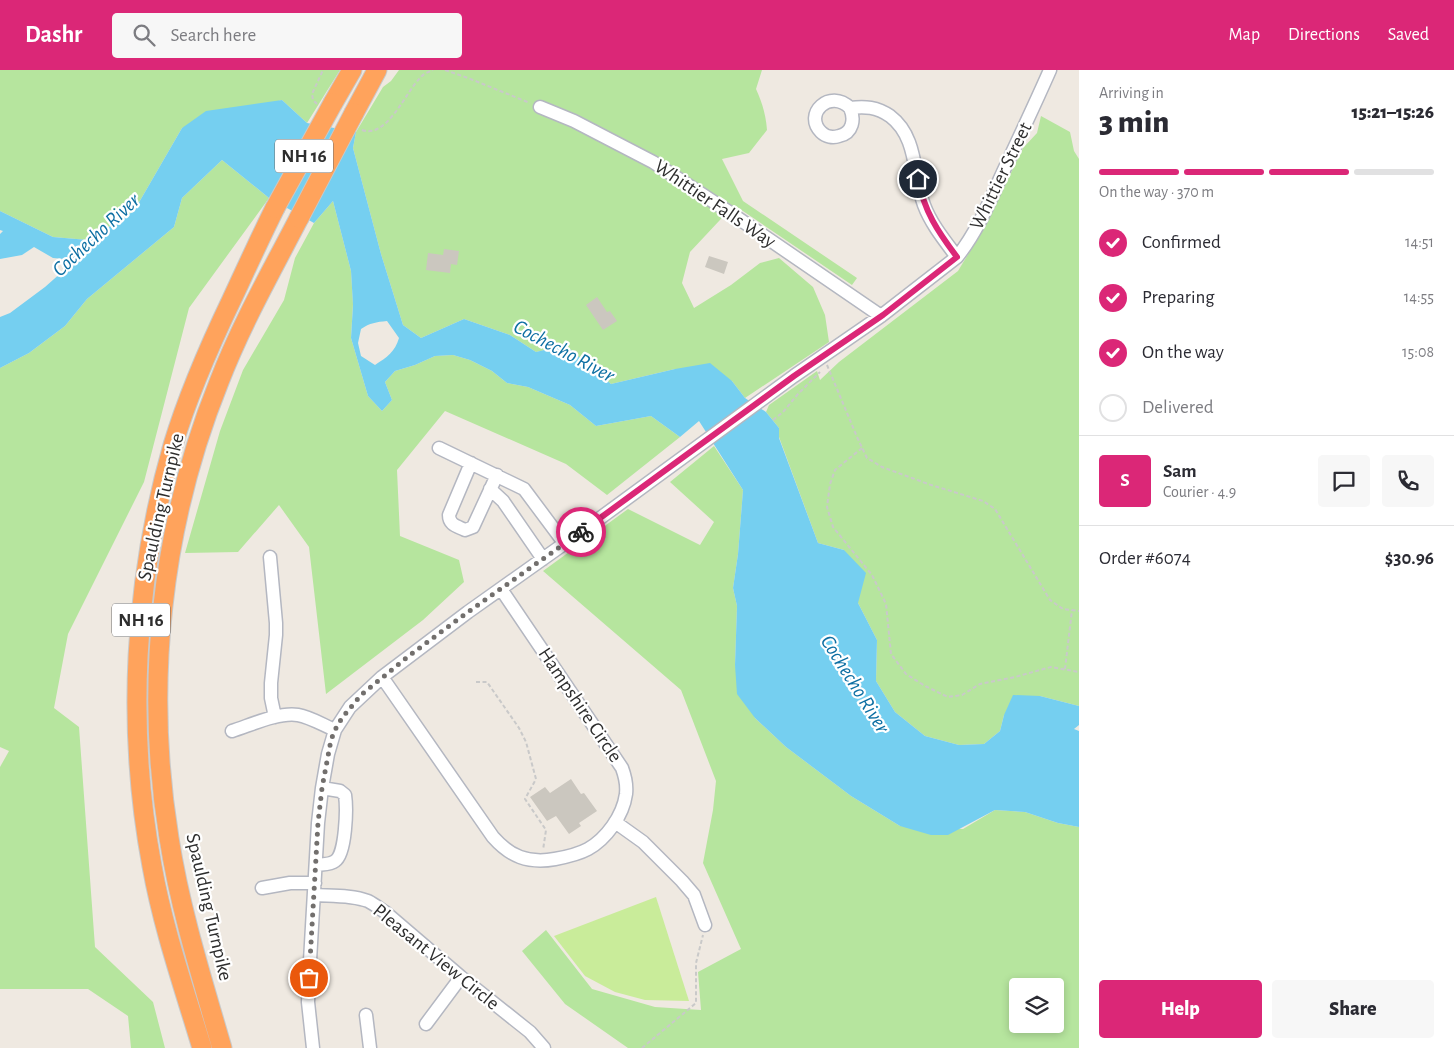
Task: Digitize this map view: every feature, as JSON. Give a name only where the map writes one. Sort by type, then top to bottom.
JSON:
[{"type":"highway","name":"Spaulding Turnpike","points":[[202,1048],[161,908],[152,869],[142,803],[139,771],[137,689],[148,560],[160,496],[173,445],[188,399],[211,343],[275,208],[352,70]]},
{"type":"highway","name":"Spaulding Turnpike","points":[[222,1048],[184,910],[169,840],[164,805],[158,733],[158,670],[164,590],[177,519],[193,458],[218,383],[248,318],[377,70]]},
{"type":"street","name":"Whittier Street","points":[[313,1048],[308,1002],[322,788],[328,754],[335,730],[350,707],[382,677],[468,612],[881,316],[957,257],[976,229],[1050,70]]},
{"type":"street","points":[[850,108],[863,106],[882,111],[893,118],[902,128],[911,147],[925,208],[957,257]]},
{"type":"street","name":"Whittier Falls Way","points":[[540,107],[614,141],[653,162],[881,316]]},
{"type":"street","points":[[439,448],[524,489],[565,544]]},
{"type":"street","points":[[471,463],[449,515],[451,524],[465,530],[473,527],[497,475]]},
{"type":"street","points":[[490,489],[503,501],[544,559]]},
{"type":"street","points":[[270,556],[276,623],[271,683],[271,698],[275,717]]},
{"type":"street","name":"Hampshire Circle","points":[[382,677],[501,846],[521,858],[533,860],[549,860],[577,854],[589,849],[607,833],[615,822],[623,804],[626,784],[622,768],[501,589]]},
{"type":"street","points":[[232,731],[275,717],[297,715],[335,730]]},
{"type":"street","points":[[316,865],[336,861],[341,854],[345,821],[346,802],[344,795],[340,791],[322,788]]},
{"type":"street","points":[[615,822],[643,842],[682,880],[694,895],[705,925]]},
{"type":"street","name":"Pleasant View Circle","points":[[262,888],[290,883],[355,898],[375,905],[530,1032],[544,1048]]},
{"type":"street","points":[[426,1024],[461,977]]},
{"type":"street","points":[[366,1015],[370,1048]]},
{"type":"path","points":[[368,132],[381,127],[402,104],[420,78],[433,70]]},
{"type":"path","points":[[445,70],[540,107]]},
{"type":"path","points":[[829,368],[867,458],[882,467],[982,501],[995,509],[1050,600],[1063,609],[1079,611]]},
{"type":"path","points":[[773,420],[821,372]]},
{"type":"path","points":[[862,448],[835,470],[830,484],[827,507],[833,527],[872,575],[886,604],[891,654],[906,674],[948,697],[962,695],[980,684],[1051,667],[1079,672]]},
{"type":"path","points":[[1065,669],[1072,610]]},
{"type":"path","points":[[476,682],[488,682],[519,728],[526,742],[536,780],[525,799],[546,830],[544,842]]},
{"type":"path","points":[[642,1048],[696,1003],[696,963],[705,925]]},
{"type":"green space","points":[[0,70],[340,70],[307,123],[282,100],[182,128],[134,211],[88,240],[53,237],[0,211]]},
{"type":"green space","points":[[399,70],[762,70],[756,89],[766,119],[767,130],[749,153],[722,159],[743,201],[857,278],[852,285],[734,205],[690,252],[682,283],[694,308],[731,285],[760,263],[779,258],[813,287],[825,315],[829,342],[745,398],[732,381],[675,369],[611,384],[565,346],[536,352],[510,335],[464,319],[421,338],[403,325],[381,254],[353,148],[356,132],[383,87],[391,81]]},
{"type":"green space","points":[[1041,116],[1070,132],[1074,151],[1079,159],[1079,706],[1040,696],[1004,715],[1000,731],[984,744],[959,745],[925,736],[895,712],[876,681],[877,640],[858,603],[844,550],[818,543],[779,437],[779,428],[766,412],[769,405],[817,371],[820,380],[839,362],[958,271],[985,226],[1023,148],[1037,133]]},
{"type":"green space","points":[[222,160],[269,198],[189,308],[144,482],[68,634],[54,708],[79,727],[95,947],[153,1002],[165,1048],[131,1048],[128,1016],[88,989],[0,989],[0,767],[9,751],[0,747],[0,368],[29,353],[65,326],[87,299],[174,227],[182,198]]},
{"type":"green space","points":[[333,201],[351,271],[353,304],[351,338],[368,396],[382,411],[392,400],[385,382],[395,371],[435,356],[453,355],[470,360],[492,371],[507,383],[528,387],[570,405],[596,426],[651,416],[680,437],[607,495],[566,464],[445,411],[397,470],[400,536],[459,560],[464,582],[423,620],[326,694],[309,547],[279,505],[238,552],[185,553],[220,431],[243,370],[284,300],[295,258],[314,223]]},
{"type":"green space","points":[[714,446],[743,490],[738,554],[733,588],[737,606],[735,665],[755,718],[786,747],[851,796],[900,826],[963,829],[995,810],[1025,812],[1058,823],[1079,827],[1079,1048],[628,1048],[565,1004],[522,951],[546,930],[592,989],[655,1007],[701,1010],[698,972],[741,949],[703,863],[713,810],[716,781],[681,690],[543,571],[628,509],[700,545],[714,522],[670,482]]},
{"type":"green space","points":[[656,897],[689,1001],[645,1000],[615,992],[585,976],[554,936]]},
{"type":"water","name":"Cochecho River","points":[[282,100],[307,123],[356,132],[353,148],[381,254],[403,325],[421,338],[464,319],[510,335],[536,352],[565,345],[611,384],[710,363],[732,381],[745,398],[766,412],[779,428],[779,438],[818,543],[844,550],[866,573],[858,603],[877,640],[876,681],[895,712],[925,736],[959,745],[984,744],[1000,731],[1004,715],[1013,695],[1040,696],[1079,706],[1079,725],[1074,729],[1079,731],[1079,827],[1058,823],[1025,812],[995,810],[948,835],[931,835],[900,826],[851,796],[786,747],[755,718],[737,694],[735,665],[737,606],[733,588],[738,554],[743,490],[699,421],[680,437],[651,416],[596,426],[570,405],[528,387],[507,383],[492,371],[470,360],[453,355],[435,356],[395,371],[385,382],[392,400],[382,411],[368,396],[351,338],[353,305],[351,271],[333,201],[314,223],[269,198],[222,160],[182,198],[174,227],[87,299],[65,326],[29,353],[0,368],[0,317],[10,313],[45,287],[71,264],[64,259],[53,258],[34,247],[22,255],[0,259],[0,234],[3,231],[0,230],[0,211],[53,237],[88,240],[134,211],[182,128],[206,111]],"holes":[[[387,321],[399,338],[393,351],[375,365],[361,356],[358,343],[361,329],[367,325]]]},
{"type":"building","points":[[444,249],[459,251],[457,265],[451,264],[450,273],[426,270],[428,253],[443,255]]},
{"type":"building","points":[[709,256],[728,262],[724,274],[705,267]]},
{"type":"building","points":[[597,297],[607,312],[610,311],[617,321],[603,330],[586,305]]},
{"type":"building","points":[[571,779],[581,794],[584,793],[597,811],[579,823],[581,826],[569,834],[556,816],[547,821],[530,797],[545,787],[550,793]]},
{"type":"way so far","points":[[309,978],[318,823],[322,788],[331,740],[342,718],[361,695],[410,655],[581,532]]},
{"type":"route","points":[[581,532],[794,376],[883,315],[957,257],[925,208],[918,179]]}]
